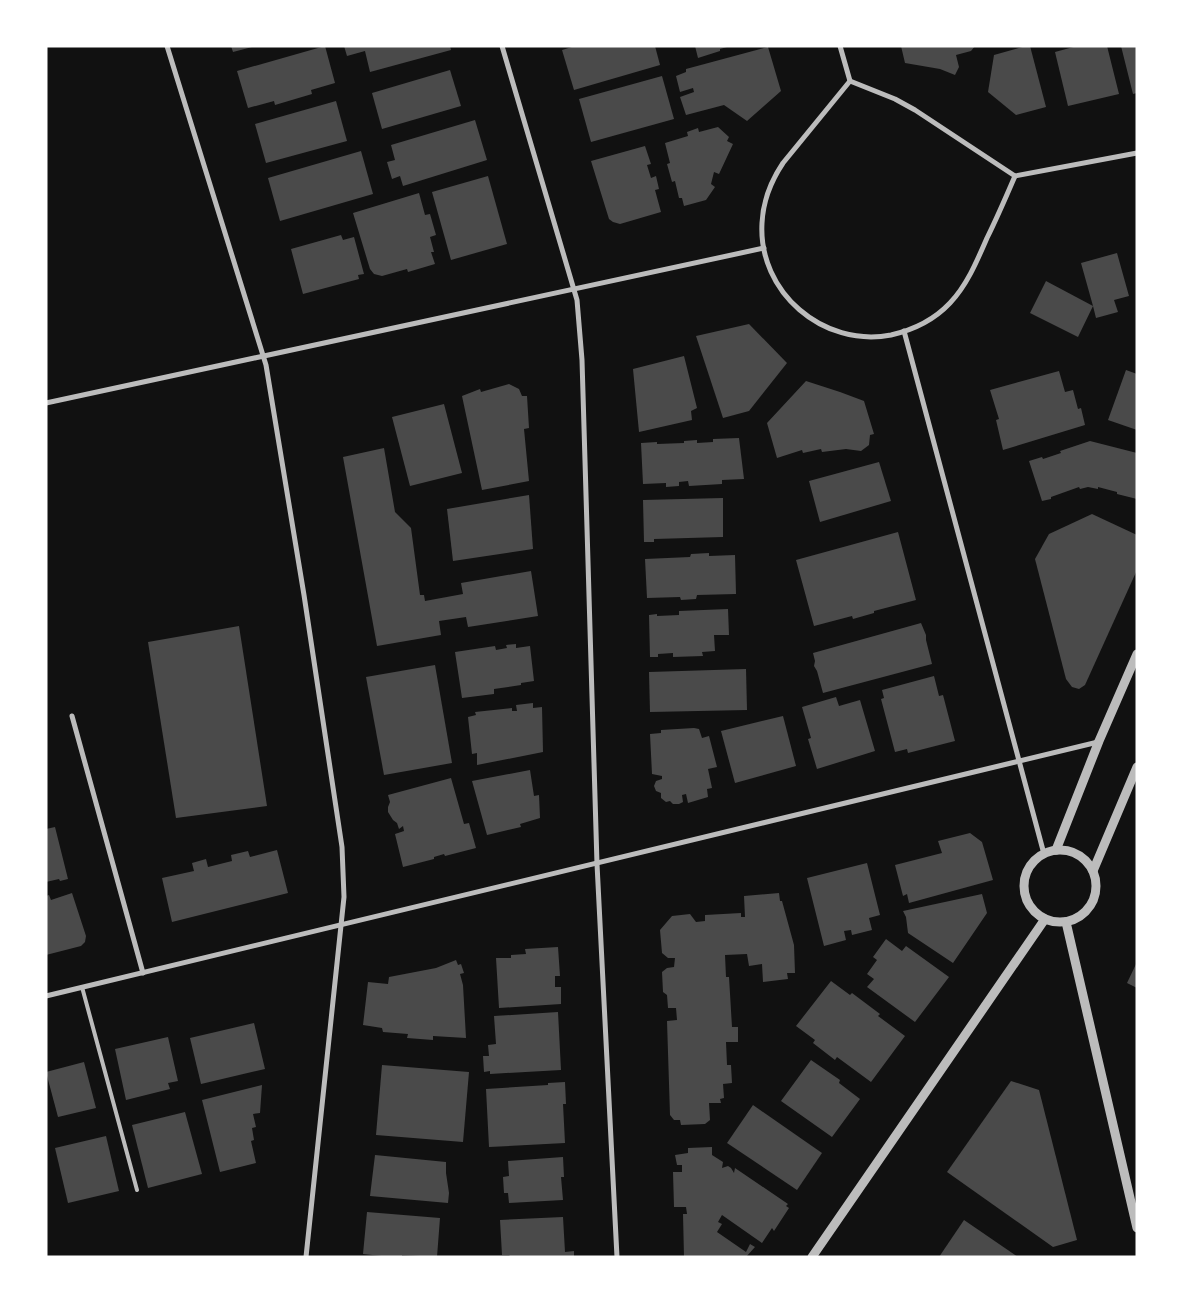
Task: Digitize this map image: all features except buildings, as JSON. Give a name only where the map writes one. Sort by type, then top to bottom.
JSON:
[{"type":"street","points":[[167,46],[266,365],[342,848],[344,897],[306,1257]]},
{"type":"street","points":[[502,46],[577,300],[582,360],[597,864],[617,1257]]},
{"type":"street","points":[[840,46],[850,81]]},
{"type":"street","points":[[850,81],[895,99],[915,110],[1016,176],[1137,153]]},
{"type":"street","points":[[850,81],[774,176],[763,207],[762,239],[770,270],[786,297],[797,309],[810,318],[838,332],[866,337],[883,336],[904,331],[926,322],[938,314],[950,304],[973,269],[1016,176]]},
{"type":"street","points":[[46,403],[764,248]]},
{"type":"street","points":[[904,331],[1044,854]]},
{"type":"street","points":[[1056,850],[1099,742],[1137,654]]},
{"type":"street","points":[[72,716],[143,973]]},
{"type":"street","points":[[46,996],[1099,742]]},
{"type":"street","points":[[1093,871],[1137,767]]},
{"type":"street","points":[[1056,850],[1078,855],[1087,862],[1093,871],[1096,882],[1096,892],[1086,912],[1066,922],[1054,922],[1045,919],[1036,913],[1025,897],[1025,876],[1029,867],[1036,859],[1056,850]]},
{"type":"street","points":[[812,1257],[1045,919]]},
{"type":"street","points":[[1066,922],[1137,1228]]},
{"type":"lane","points":[[82,987],[137,1190]]}]
